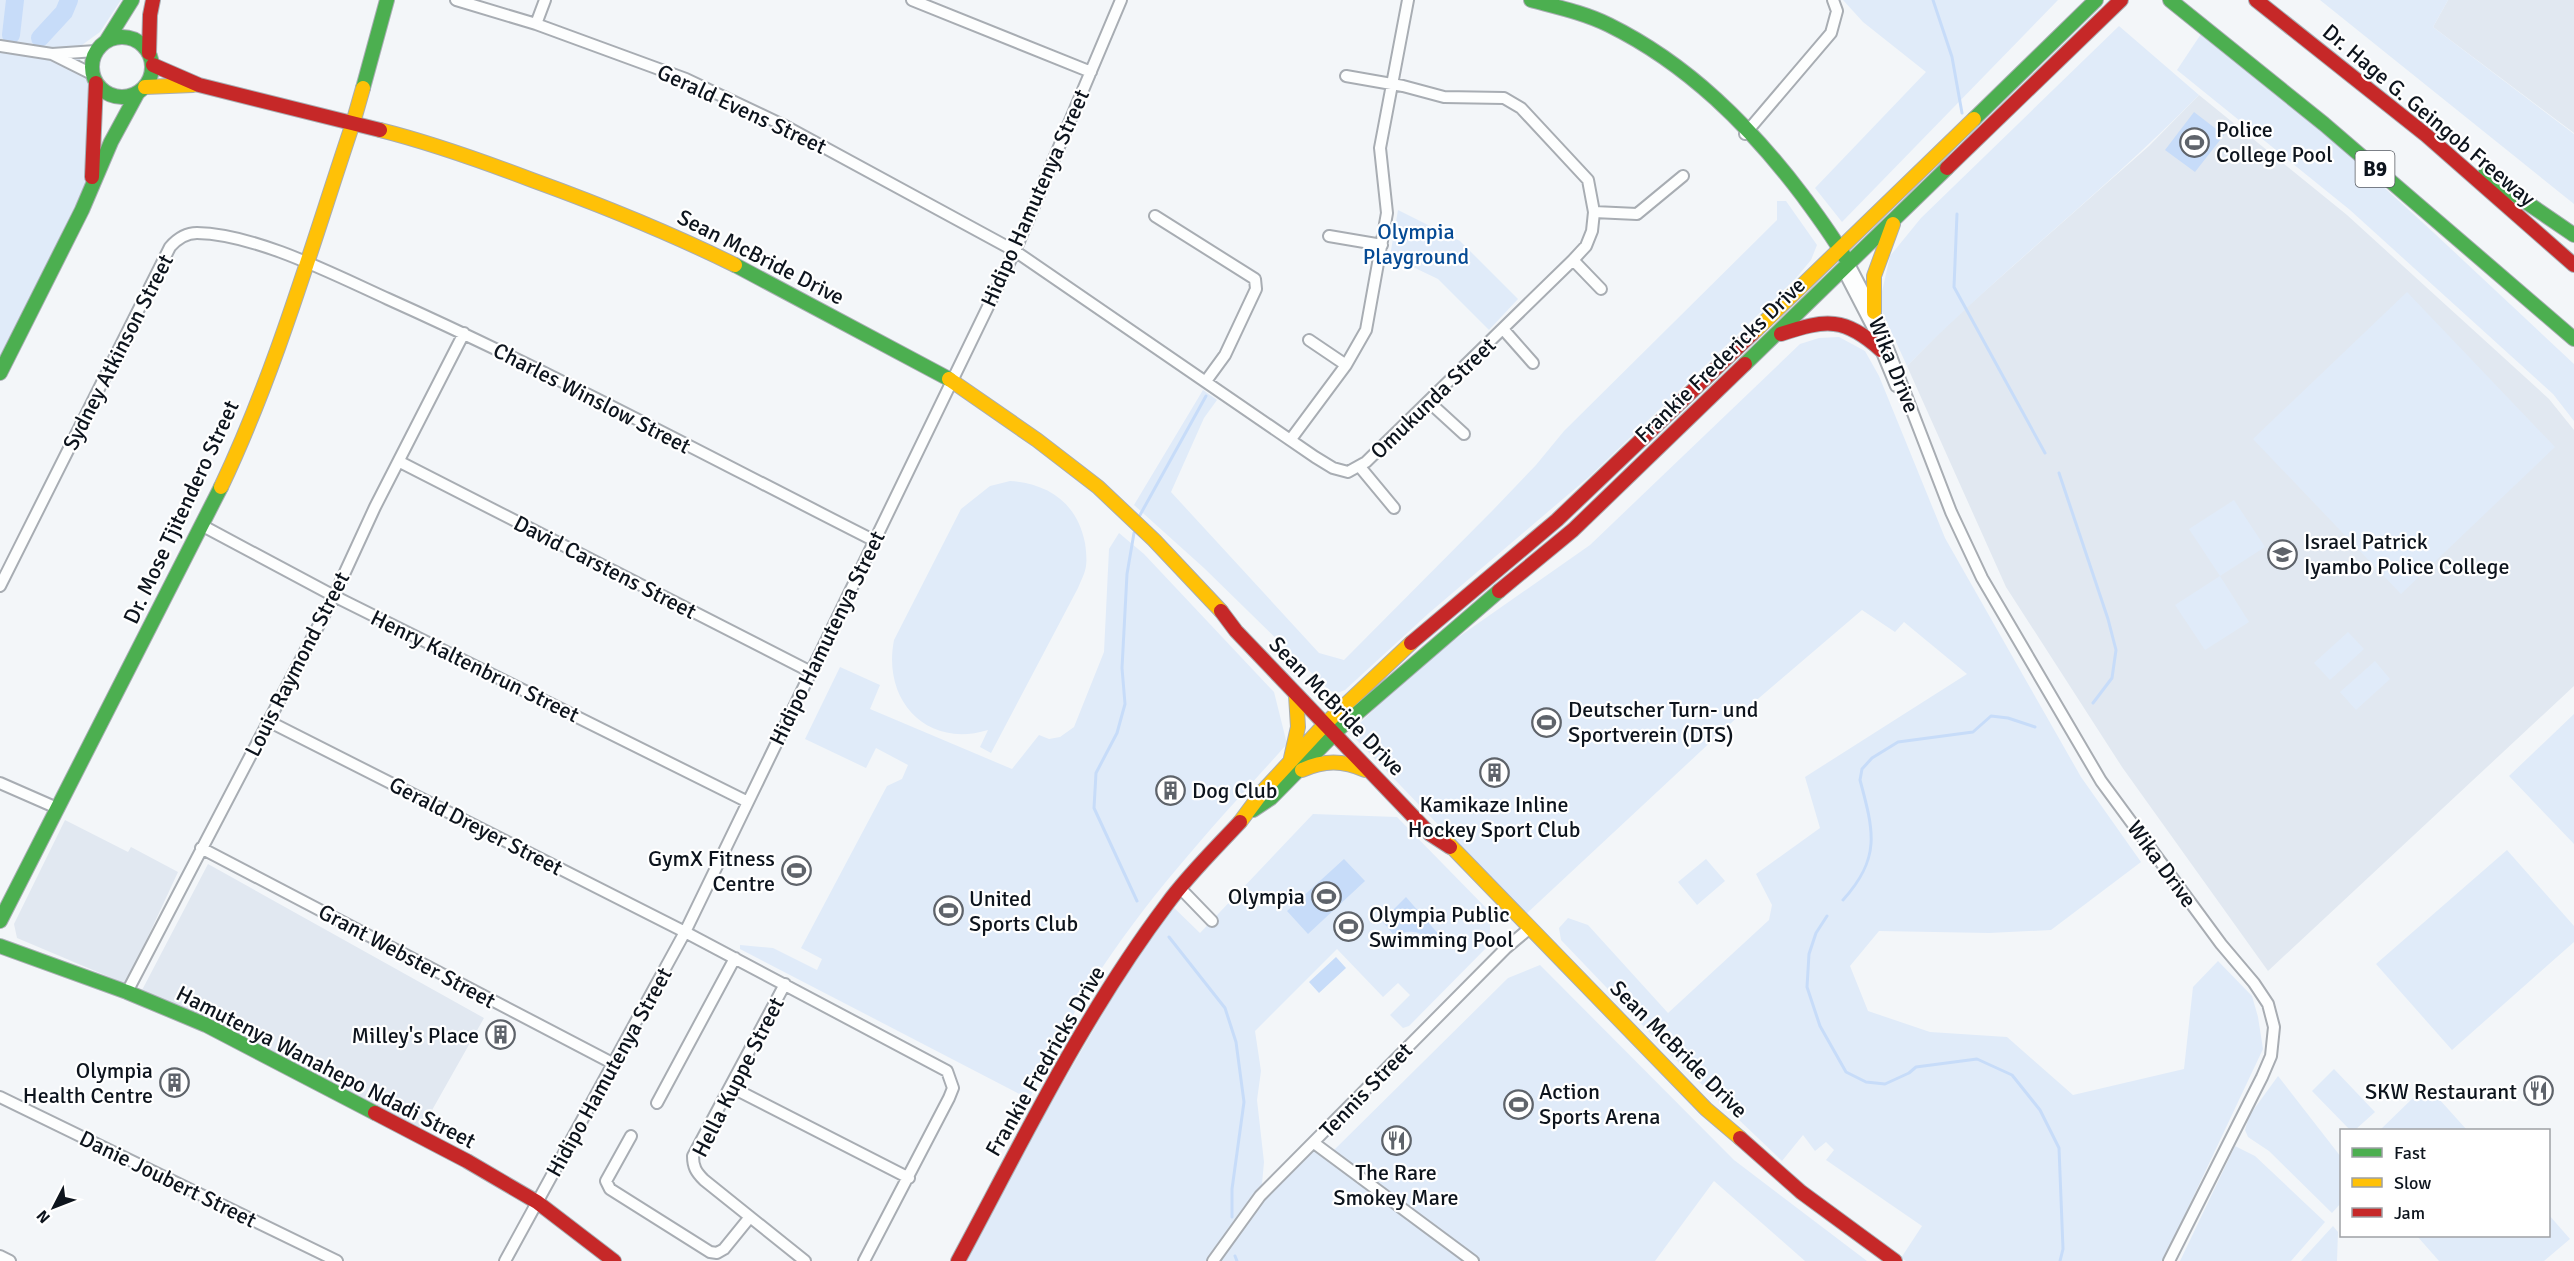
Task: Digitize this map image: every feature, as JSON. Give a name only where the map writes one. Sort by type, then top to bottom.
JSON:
[{"type":"main road","points":[[92,186],[93,58],[132,0]]},
{"type":"main road","points":[[0,373],[92,186],[111,142],[150,80],[150,15],[153,0]]},
{"type":"main road","name":"Dr. Mose Tjitendero Street","points":[[0,921],[203,526],[239,450],[276,350],[353,123],[387,0]]},
{"type":"main road","points":[[1531,0],[1599,21],[1642,43],[1689,73],[1724,106],[1747,132],[1846,267]]},
{"type":"main road","name":"Frankie Fredericks Drive","points":[[1333,726],[1409,644],[1557,520],[2096,0]]},
{"type":"main road","name":"Frankie Fredericks Drive","points":[[1333,726],[1573,531],[2121,0]]},
{"type":"main road","name":"Dr. Hage G. Geingob Freeway","points":[[2256,0],[2426,135],[2574,265]]},
{"type":"main road","name":"B9","points":[[2171,1],[2277,83],[2574,339]]},
{"type":"main road","points":[[107,40],[126,37],[136,40],[151,59]]},
{"type":"main road","name":"Sean McBride Drive","points":[[151,59],[199,85],[430,142],[499,166],[670,233],[767,281],[952,381],[1037,440],[1098,487],[1154,540],[1296,695],[1333,726],[1440,832],[1450,847],[1642,1045],[1722,1123],[1801,1192],[1895,1261]]},
{"type":"main road","points":[[94,78],[104,92],[114,97],[126,98],[141,91]]},
{"type":"main road","name":"Sean McBride Drive","points":[[141,91],[199,85]]},
{"type":"main road","points":[[2426,135],[2574,235]]},
{"type":"main road","points":[[1874,312],[1874,276],[1896,219]]},
{"type":"main road","points":[[2499,276],[2574,351]]},
{"type":"main road","points":[[1776,336],[1816,322],[1831,321],[1856,329],[1881,350]]},
{"type":"main road","name":"Sean McBride Drive","points":[[1224,614],[1242,625],[1373,774],[1430,834],[1450,847]]},
{"type":"main road","points":[[1290,760],[1298,731],[1299,711],[1296,695]]},
{"type":"main road","name":"Frankie Fredricks Drive","points":[[958,1261],[1031,1125],[1109,988],[1159,915],[1180,888],[1248,813],[1263,791],[1290,760],[1333,726]]},
{"type":"main road","name":"Frankie Fredricks Drive","points":[[1248,813],[1271,798],[1333,726]]},
{"type":"main road","points":[[1292,776],[1314,764],[1337,761],[1358,766],[1373,774]]},
{"type":"main road","name":"Hamutenya Wanahepo Ndadi Street","points":[[0,946],[126,992],[206,1025],[467,1161],[537,1202],[614,1261]]},
{"type":"street","name":"Gerald Evens Street","points":[[456,0],[536,24],[686,78],[736,101],[1014,251]]},
{"type":"street","points":[[536,24],[545,0]]},
{"type":"street","points":[[912,0],[1091,72]]},
{"type":"street","name":"Hidipo Hamutenya Street","points":[[504,1261],[685,932],[1014,251],[1121,0]]},
{"type":"street","points":[[1291,439],[1346,365],[1366,330],[1387,213],[1380,148],[1408,0]]},
{"type":"street","points":[[1747,132],[1784,85],[1831,33],[1837,11],[1833,0]]},
{"type":"street","points":[[0,46],[52,54],[96,51]]},
{"type":"street","points":[[52,54],[94,78]]},
{"type":"street","name":"Omukunda Street","points":[[1014,251],[1338,470],[1348,471],[1360,467],[1573,260],[1590,239],[1594,212],[1588,180],[1521,108],[1512,102],[1504,98],[1444,97],[1346,76]]},
{"type":"street","points":[[1594,212],[1637,214],[1683,176]]},
{"type":"street","points":[[1155,216],[1255,279],[1256,289],[1225,355],[1206,381]]},
{"type":"street","name":"Sydney Atkinson Street","points":[[0,586],[165,257],[177,239],[195,233],[216,236],[258,246],[305,262]]},
{"type":"street","points":[[1329,236],[1382,244]]},
{"type":"street","points":[[1573,260],[1601,289]]},
{"type":"street","name":"Charles Winslow Street","points":[[305,262],[464,333],[875,541]]},
{"type":"street","name":"Wika Drive","points":[[1846,267],[1874,312],[1934,467],[1982,578],[2101,781],[2191,904],[2263,994],[2272,1016],[2271,1056],[2169,1261]]},
{"type":"street","name":"Wika Drive","points":[[1846,267],[1920,441],[1934,467]]},
{"type":"street","points":[[1503,329],[1533,363]]},
{"type":"street","name":"Louis Raymond Street","points":[[126,992],[334,596],[375,507],[464,333]]},
{"type":"street","points":[[1309,340],[1346,365]]},
{"type":"street","points":[[1429,402],[1464,434]]},
{"type":"street","name":"David Carstens Street","points":[[400,462],[811,672]]},
{"type":"street","points":[[1360,467],[1394,508]]},
{"type":"street","name":"Henry Kaltenbrun Street","points":[[203,526],[334,596],[748,802]]},
{"type":"street","name":"Gerald Dreyer Street","points":[[268,720],[685,932]]},
{"type":"street","points":[[0,783],[57,808]]},
{"type":"street","name":"Grant Webster Street","points":[[201,848],[614,1064]]},
{"type":"street","points":[[1180,888],[1212,921]]},
{"type":"street","name":"Tennis Street","points":[[1213,1261],[1253,1204],[1506,948],[1530,928]]},
{"type":"street","name":"Hella Kuppe Street","points":[[685,932],[947,1071],[953,1088],[909,1178],[864,1261]]},
{"type":"street","points":[[657,1103],[735,958]]},
{"type":"street","name":"Hella Kuppe Street","points":[[785,984],[693,1156],[693,1164],[696,1172],[704,1180],[805,1261]]},
{"type":"street","points":[[731,1087],[909,1178]]},
{"type":"street","name":"Danie Joubert Street","points":[[0,1097],[337,1261]]},
{"type":"street","points":[[631,1136],[606,1181],[610,1189],[710,1252],[717,1253],[724,1249],[750,1217]]},
{"type":"street","points":[[1314,1143],[1473,1261]]},
{"type":"street","points":[[0,1256],[10,1261]]},
{"type":"shaded area","points":[[2448,0],[2574,0],[2574,133],[2433,27]]},
{"type":"shaded area","name":"Israel Patrick Iyambo Police College","points":[[2199,95],[2347,215],[2549,399],[2574,430],[2574,686],[2268,971],[2122,767],[2006,587],[1907,366],[1952,320],[2149,146]]},
{"type":"shaded area","points":[[65,820],[128,852],[131,847],[178,872],[126,984],[17,938],[14,924]]},
{"type":"shaded area","points":[[208,864],[484,1018],[431,1112],[415,1132],[140,994]]},
{"type":"green space","points":[[0,0],[121,0],[100,32],[82,45],[78,73],[92,74],[92,186],[0,373]]},
{"type":"green space","points":[[1843,0],[2058,0],[1842,222],[1815,188],[1926,72],[1863,22]]},
{"type":"green space","points":[[2320,0],[2448,0],[2433,27],[2574,134],[2574,204]]},
{"type":"green space","points":[[2119,26],[2199,95],[2127,164],[1942,331],[1907,366],[1879,305],[1890,256],[1921,218]]},
{"type":"green space","points":[[2201,34],[2276,89],[2574,364],[2574,421],[2553,394],[2350,210],[2177,70]]},
{"type":"green space","points":[[1777,201],[1786,201],[1817,245],[1811,260],[1796,278],[1590,476],[1429,613],[1345,690],[1337,693],[1330,691],[1204,568],[1134,505],[1203,390],[1217,400],[1204,418],[1171,492],[1319,653],[1344,660],[1493,510],[1536,465],[1564,431],[1777,220]]},
{"type":"green space","name":"Olympia Playground","points":[[1398,210],[1460,241],[1518,299],[1489,330],[1438,279],[1390,256]]},
{"type":"green space","points":[[2407,292],[2555,447],[2401,594],[2253,439]]},
{"type":"green space","points":[[1839,337],[1865,351],[1879,376],[1945,538],[2081,777],[2141,862],[2051,930],[1989,933],[1879,931],[1850,966],[1868,1011],[1930,1032],[2007,1037],[2073,1095],[2184,1069],[2193,987],[2218,961],[2252,996],[2263,1049],[2163,1261],[1906,1261],[1901,1258],[1922,1226],[1826,1160],[1834,1150],[1826,1142],[1815,1151],[1803,1135],[1782,1161],[1674,1058],[1561,940],[1559,928],[1568,918],[1588,925],[1668,1013],[1769,920],[1772,905],[1756,874],[1820,828],[1805,777],[1967,674],[1904,622],[1895,632],[1862,610],[1745,710],[1525,915],[1350,733],[1420,664],[1590,545],[1800,344],[1819,338]]},
{"type":"green space","points":[[1010,481],[1037,486],[1049,491],[1068,507],[1081,529],[1085,543],[1086,563],[1078,588],[991,753],[980,747],[988,730],[966,734],[945,732],[928,726],[913,715],[902,700],[895,682],[892,662],[894,640],[961,509],[990,486]]},
{"type":"green space","points":[[2234,500],[2265,547],[2220,576],[2189,529]]},
{"type":"green space","points":[[1119,533],[1144,554],[1274,692],[1287,744],[1185,859],[1114,950],[1076,1010],[1029,1099],[740,949],[740,945],[773,948],[817,970],[822,959],[801,948],[887,786],[902,779],[908,765],[876,748],[866,768],[805,739],[840,667],[880,685],[870,709],[1012,769],[1039,735],[1049,739],[1060,737],[1074,727],[1104,652],[1109,549]]},
{"type":"green space","points":[[2220,576],[2249,622],[2205,650],[2175,605]]},
{"type":"green space","points":[[2348,632],[2364,649],[2330,680],[2314,663]]},
{"type":"green space","points":[[2375,661],[2390,679],[2356,710],[2340,692]]},
{"type":"green space","points":[[2574,714],[2574,844],[2509,776]]},
{"type":"green space","points":[[1313,814],[1397,817],[1490,912],[1490,944],[1409,1026],[1403,1028],[1390,1015],[1410,995],[1398,983],[1383,997],[1337,949],[1255,1031],[1261,1071],[1257,1100],[1264,1162],[1261,1195],[1314,1143],[1473,1261],[959,1261],[1168,902],[1200,933]]},
{"type":"green space","points":[[2507,850],[2574,926],[2574,942],[2452,1050],[2376,964]]},
{"type":"green space","points":[[1706,859],[1725,881],[1697,905],[1678,882]]},
{"type":"green space","name":"Action Sports Arena","points":[[1540,965],[1734,1160],[1867,1261],[1805,1261],[1714,1181],[1655,1261],[1479,1261],[1334,1150],[1508,978]]},
{"type":"green space","points":[[2334,1069],[2375,1112],[2356,1129],[2349,1129],[2312,1091]]},
{"type":"green space","points":[[2278,1076],[2340,1156],[2340,1204],[2332,1213],[2269,1151],[2248,1137],[2245,1130],[2249,1116]]},
{"type":"green space","points":[[2416,1095],[2439,1099],[2466,1129],[2381,1129]]},
{"type":"green space","points":[[2235,1146],[2255,1156],[2325,1222],[2291,1261],[2180,1261]]},
{"type":"green space","points":[[2550,1216],[2570,1239],[2544,1261],[2439,1261],[2418,1237],[2550,1237]]},
{"type":"green space","points":[[2333,1226],[2338,1232],[2337,1261],[2301,1261]]},
{"type":"water","name":"Police College Pool","points":[[2194,112],[2224,135],[2195,172],[2165,150]]},
{"type":"water","name":"Olympia","points":[[1344,859],[1365,881],[1308,934],[1287,911]]},
{"type":"water","points":[[1406,897],[1441,937],[1433,943],[1415,932],[1393,934],[1382,921]]},
{"type":"water","points":[[1336,957],[1346,968],[1319,993],[1309,982]]},
{"type":"waterway","points":[[11,35],[15,0]]},
{"type":"waterway","points":[[40,38],[64,12],[69,0]]},
{"type":"waterway","points":[[1933,0],[1952,57],[1962,113]]},
{"type":"waterway","points":[[1957,214],[1954,287],[2045,453]]},
{"type":"waterway","points":[[1140,515],[1206,396]]},
{"type":"waterway","points":[[2059,473],[2108,619],[2116,650],[2112,678],[2093,703]]},
{"type":"waterway","points":[[1134,533],[1127,574],[1122,668],[1125,704],[1117,733],[1096,773],[1094,808],[1137,901]]},
{"type":"waterway","points":[[1843,900],[1864,871],[1869,857],[1871,830],[1860,780],[1862,769],[1872,758],[1898,742],[1973,732],[1991,716],[2008,718],[2035,727]]},
{"type":"waterway","points":[[1827,916],[1816,933],[1809,954],[1807,987],[1820,1026],[1846,1072],[1866,1082],[1885,1084],[1909,1073],[1916,1067],[1977,1059],[2012,1075],[2040,1110],[2059,1148],[2063,1249],[2060,1261]]},
{"type":"waterway","points":[[1169,937],[1225,1008],[1236,1042],[1244,1102],[1232,1189],[1232,1217]]},
{"type":"waterway","points":[[1235,1256],[1237,1261]]},
{"type":"traffic: fast","points":[[107,40],[132,0]]},
{"type":"traffic: fast","points":[[363,88],[387,0]]},
{"type":"traffic: fast","points":[[1531,0],[1581,14],[1609,25],[1665,58],[1691,78],[1739,121],[1783,170],[1844,256]]},
{"type":"traffic: fast","points":[[1974,119],[2096,0]]},
{"type":"traffic: fast","points":[[2170,0],[2324,124],[2574,339]]},
{"type":"traffic: fast","points":[[116,37],[128,37],[144,45],[150,55],[152,67],[150,79],[144,89],[128,97],[116,97],[100,89],[92,73],[92,61],[100,45],[116,37]]},
{"type":"traffic: fast","points":[[0,373],[82,210],[111,142],[137,94]]},
{"type":"traffic: fast","points":[[1745,364],[1947,168]]},
{"type":"traffic: fast","points":[[2485,174],[2574,235]]},
{"type":"traffic: fast","points":[[735,265],[949,379]]},
{"type":"traffic: fast","points":[[0,921],[221,487]]},
{"type":"traffic: fast","points":[[1253,810],[1271,798],[1340,728],[1499,591]]},
{"type":"traffic: fast","points":[[0,946],[127,992],[206,1025],[375,1113]]},
{"type":"traffic: slow","points":[[145,87],[193,85]]},
{"type":"traffic: slow","points":[[221,487],[276,353],[363,88]]},
{"type":"traffic: slow","points":[[1752,334],[1974,119]]},
{"type":"traffic: slow","points":[[380,130],[457,153],[583,199],[660,230],[735,265]]},
{"type":"traffic: slow","points":[[1874,312],[1874,276],[1893,224]]},
{"type":"traffic: slow","points":[[949,379],[1037,440],[1098,487],[1154,540],[1221,611]]},
{"type":"traffic: slow","points":[[1240,822],[1263,791],[1325,724],[1411,643]]},
{"type":"traffic: slow","points":[[1291,758],[1298,727],[1296,695]]},
{"type":"traffic: slow","points":[[1302,770],[1318,764],[1334,762],[1349,764],[1365,770]]},
{"type":"traffic: slow","points":[[1445,840],[1706,1109],[1740,1138]]},
{"type":"traffic: jam","points":[[149,53],[150,15],[153,0]]},
{"type":"traffic: jam","points":[[1947,168],[2121,0]]},
{"type":"traffic: jam","points":[[2256,0],[2426,135],[2574,265]]},
{"type":"traffic: jam","points":[[153,65],[199,85],[380,130]]},
{"type":"traffic: jam","points":[[92,177],[96,83]]},
{"type":"traffic: jam","points":[[1781,334],[1811,326],[1834,324],[1857,331],[1881,350]]},
{"type":"traffic: jam","points":[[1411,643],[1557,520],[1752,334]]},
{"type":"traffic: jam","points":[[1499,591],[1573,530],[1745,364]]},
{"type":"traffic: jam","points":[[1221,611],[1236,631],[1430,834],[1450,847]]},
{"type":"traffic: jam","points":[[958,1261],[1056,1078],[1108,989],[1175,893],[1240,822]]},
{"type":"traffic: jam","points":[[375,1113],[467,1161],[537,1202],[614,1261]]},
{"type":"traffic: jam","points":[[1740,1138],[1801,1192],[1895,1261]]},
{"type":"place","name":"Police College Pool","points":[[2195,142]]},
{"type":"place","name":"Israel Patrick Iyambo Police College","points":[[2283,554]]},
{"type":"place","name":"Deutscher Turn- und Sportverein (DTS)","points":[[1547,722]]},
{"type":"place","name":"Kamikaze Inline Hockey Sport Club","points":[[1494,772]]},
{"type":"place","name":"Dog Club","points":[[1171,790]]},
{"type":"place","name":"GymX Fitness Centre","points":[[796,871]]},
{"type":"place","name":"Olympia","points":[[1326,896]]},
{"type":"place","name":"United Sports Club","points":[[948,911]]},
{"type":"place","name":"Olympia Public Swimming Pool","points":[[1348,927]]},
{"type":"place","name":"Milley's Place","points":[[500,1035]]},
{"type":"place","name":"Olympia Health Centre","points":[[174,1083]]},
{"type":"place","name":"SKW Restaurant","points":[[2538,1091]]},
{"type":"place","name":"Action Sports Arena","points":[[1518,1104]]},
{"type":"place","name":"The Rare Smokey Mare","points":[[1396,1140]]}]
